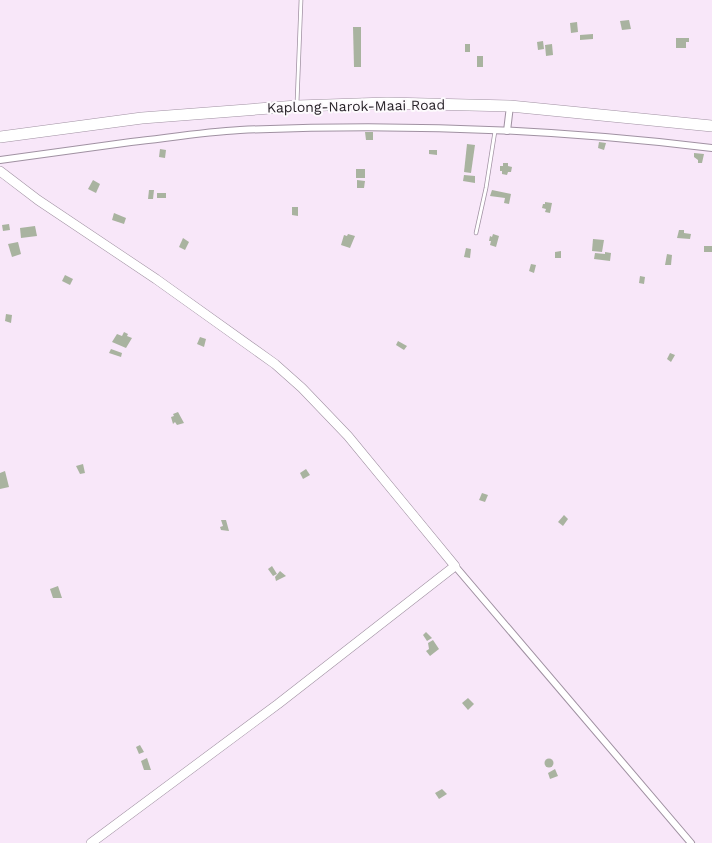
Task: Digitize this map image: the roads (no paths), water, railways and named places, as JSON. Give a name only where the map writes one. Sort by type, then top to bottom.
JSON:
[{"type":"highway","name":"Kaplong-Narok-Maai Road","points":[[0,137],[142,118],[297,106],[396,104],[510,106],[712,126]]},
{"type":"street","points":[[507,130],[510,106]]},
{"type":"street","points":[[0,160],[198,133],[365,127],[507,130],[620,138],[712,148]]},
{"type":"street","points":[[0,171],[38,200],[156,279],[275,364],[302,388],[348,436],[455,566],[691,843]]},
{"type":"street","points":[[91,843],[278,704],[455,566]]},
{"type":"lane","points":[[297,106],[301,0]]},
{"type":"lane","points":[[476,233],[486,188],[495,130]]}]
